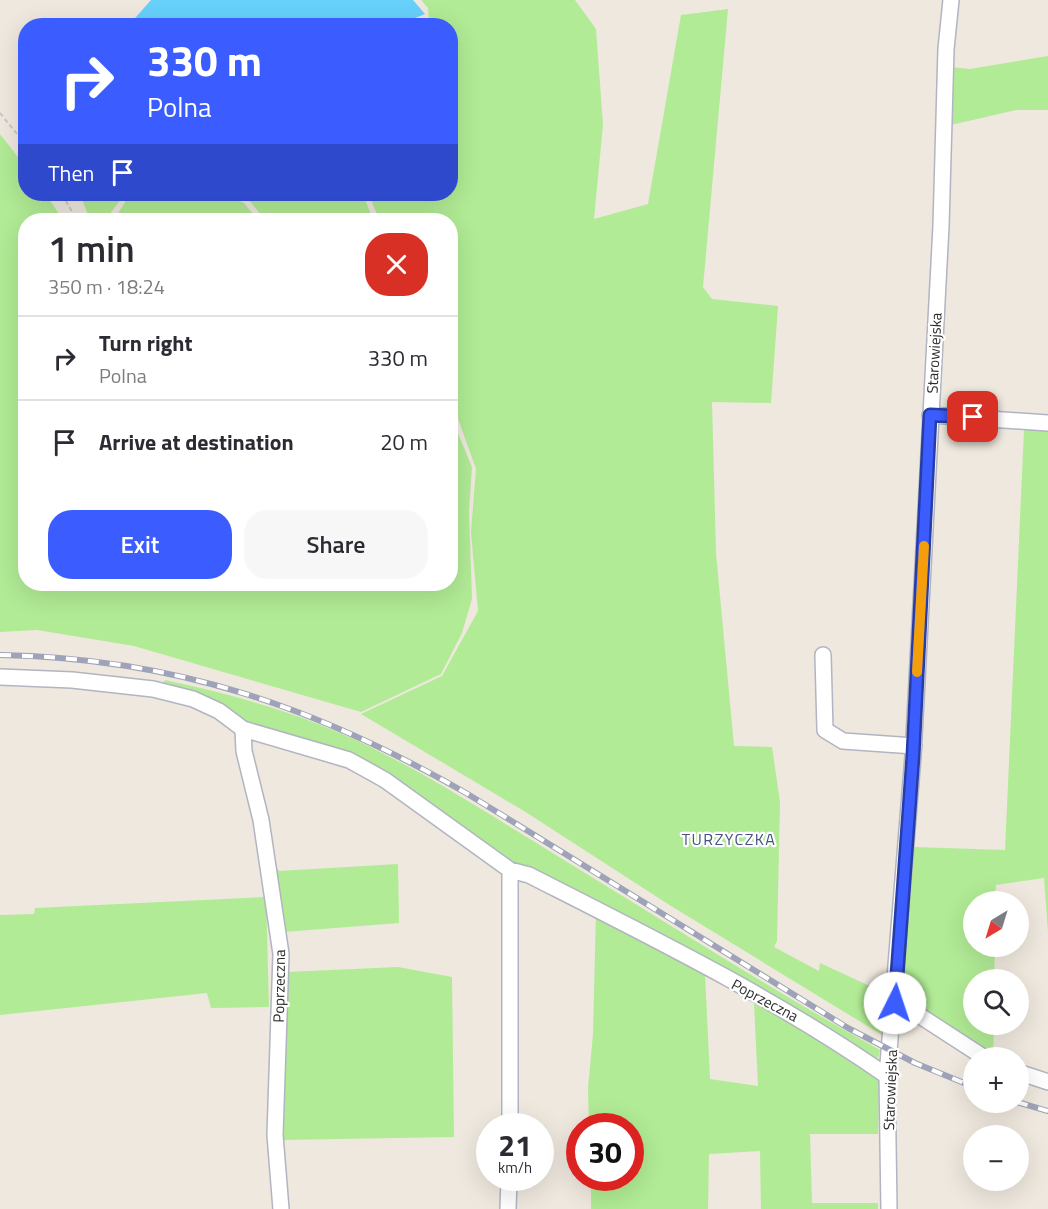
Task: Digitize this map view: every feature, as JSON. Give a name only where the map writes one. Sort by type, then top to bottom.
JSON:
[{"type":"street","name":"Starowiejska","points":[[890,1209],[887,1076],[895,1003],[914,746],[941,226],[945,49],[951,0]]},
{"type":"street","points":[[930,415],[1048,423]]},
{"type":"street","points":[[823,655],[825,730],[843,741],[914,746]]},
{"type":"street","name":"Poprzeczna","points":[[0,677],[72,680],[153,689],[193,699],[219,711],[243,729],[349,760],[385,780],[417,806],[510,870],[529,875],[671,947],[796,1016],[887,1076]]},
{"type":"street","name":"Poprzeczna","points":[[243,729],[244,751],[261,820],[281,954],[275,1135],[281,1209]]},
{"type":"street","points":[[510,870],[510,1113]]},
{"type":"street","points":[[895,1003],[914,1012],[968,1047]]},
{"type":"street","points":[[1029,1076],[1048,1082]]},
{"type":"street","points":[[508,1209],[509,1191]]},
{"type":"path","points":[[0,113],[18,135]]},
{"type":"green space","points":[[421,0],[575,0],[596,29],[603,125],[594,219],[648,204],[681,15],[728,9],[703,287],[712,299],[778,306],[771,403],[712,402],[716,553],[734,746],[772,747],[780,802],[777,941],[774,947],[819,971],[820,963],[887,994],[882,1035],[671,906],[524,811],[361,714],[442,676],[478,611],[471,532],[476,469],[458,419],[458,213],[376,213],[372,201],[458,201],[458,18],[429,18],[428,8]]},
{"type":"green space","points":[[1048,56],[1048,110],[1016,110],[951,125],[951,67],[970,69]]},
{"type":"green space","points":[[0,134],[18,157],[18,201],[51,201],[58,213],[18,213],[18,591],[458,591],[458,433],[472,467],[469,511],[472,599],[462,633],[441,674],[361,712],[134,646],[37,630],[0,632]]},
{"type":"green space","points":[[83,201],[120,201],[110,213],[87,213]]},
{"type":"green space","points":[[126,201],[240,201],[252,213],[118,213]]},
{"type":"green space","points":[[250,201],[366,201],[370,213],[259,213]]},
{"type":"green space","points":[[1024,430],[1048,430],[1048,932],[1044,878],[996,885],[996,891],[963,891],[963,957],[995,957],[994,969],[963,969],[963,1035],[994,1035],[993,1047],[979,1047],[902,999],[914,847],[1005,850]]},
{"type":"green space","points":[[165,680],[223,693],[280,710],[335,731],[411,768],[760,980],[880,1050],[878,1058],[865,1054],[513,866],[405,789],[160,687]]},
{"type":"green space","points":[[271,859],[279,871],[398,864],[399,923],[284,932]]},
{"type":"green space","points":[[266,897],[269,1007],[211,1008],[207,993],[0,1015],[0,915],[34,914],[35,908]]},
{"type":"green space","points":[[596,912],[705,974],[710,1079],[758,1086],[754,1004],[762,1003],[879,1077],[878,1134],[810,1134],[812,1203],[878,1203],[878,1209],[761,1209],[760,1151],[709,1154],[708,1209],[591,1209],[591,1191],[644,1191],[644,1113],[589,1113],[588,1088],[593,1034]]},
{"type":"green space","points":[[398,967],[452,977],[454,1137],[279,1140],[286,972]]},
{"type":"water","points":[[151,0],[413,0],[425,14],[415,18],[135,18]]},
{"type":"railway","points":[[0,655],[64,658],[184,677],[299,712],[354,736],[466,793],[848,1028],[915,1063],[963,1083]]},
{"type":"railway","points":[[1029,1105],[1048,1111]]},
{"type":"slow traffic","points":[[917,672],[924,546]]},
{"type":"district","name":"TURZYCZKA","points":[[729,839]]},
{"type":"route","points":[[895,1003],[913,756],[930,415],[973,417]]}]
